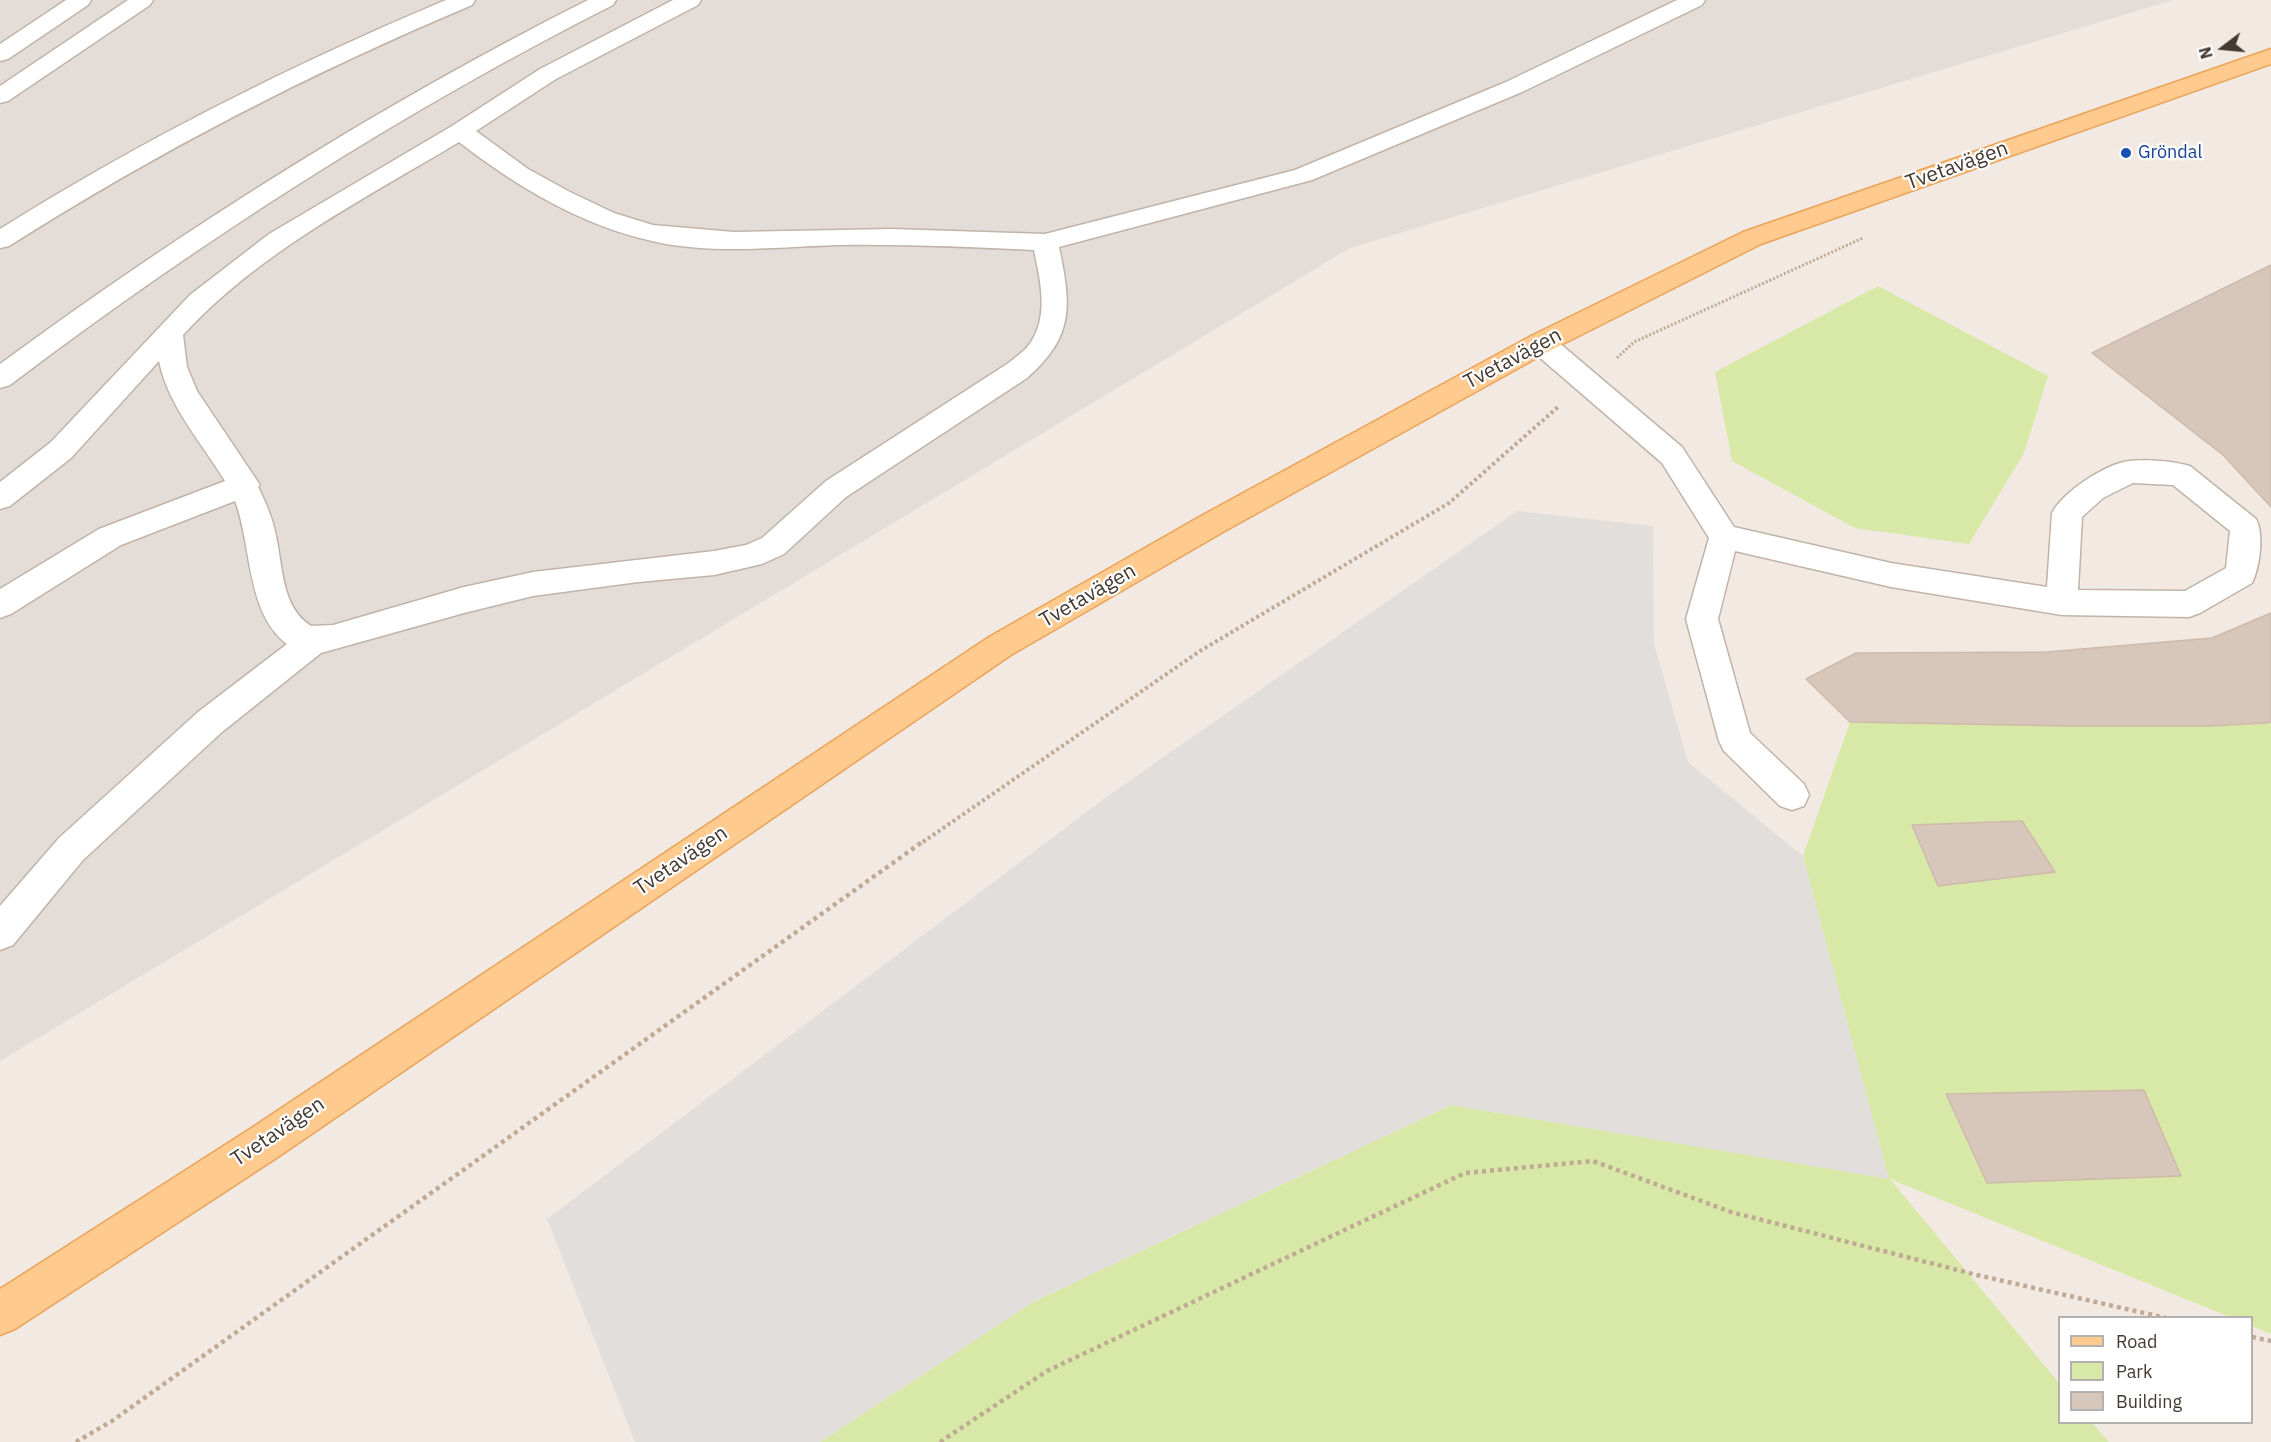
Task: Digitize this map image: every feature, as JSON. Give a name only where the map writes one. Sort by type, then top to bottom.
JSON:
[{"type":"main road","name":"Tvetavägen","points":[[0,1314],[264,1143],[1000,646],[1212,525],[1541,343],[1752,238],[2271,56]]},
{"type":"lane","points":[[0,54],[80,0]]},
{"type":"lane","points":[[0,96],[142,0]]},
{"type":"lane","points":[[0,240],[106,176],[233,106],[309,68],[464,0]]},
{"type":"lane","points":[[0,378],[124,289],[330,154],[475,69],[605,0]]},
{"type":"lane","points":[[0,498],[61,450],[170,335],[199,301],[278,240],[460,131],[548,74],[690,0]]},
{"type":"lane","points":[[460,131],[501,164],[527,181],[585,210],[630,228],[672,237],[899,236],[1045,242],[1303,175],[1514,87],[1694,0]]},
{"type":"lane","points":[[0,933],[71,849],[210,722],[312,642],[464,600],[533,584],[638,570],[714,563],[751,556],[773,546],[836,489],[1017,371],[1041,349],[1051,329],[1056,296],[1045,242]]},
{"type":"lane","points":[[170,335],[174,369],[185,394],[245,485],[259,524],[266,575],[276,609],[292,631],[312,642]]},
{"type":"lane","points":[[1541,343],[1671,455],[1724,537],[1891,575],[2062,602],[2189,604],[2241,574],[2245,527],[2180,474],[2129,472],[2093,490],[2067,513],[2062,602]]},
{"type":"lane","points":[[0,605],[110,537],[245,485]]},
{"type":"lane","points":[[1724,537],[1702,619],[1736,741],[1792,795]]},
{"type":"path","points":[[76,1442],[112,1421],[1000,788],[1200,651],[1449,503],[1634,342],[1864,238]]},
{"type":"path","points":[[939,1442],[1047,1371],[1465,1173],[1593,1161],[1731,1212],[1977,1275],[2162,1316]]},
{"type":"path","points":[[2253,1337],[2271,1341]]},
{"type":"shaded area","points":[[0,0],[2173,0],[1350,248],[0,1061]]},
{"type":"shaded area","points":[[1517,511],[1653,526],[1654,644],[1688,762],[1803,856],[1889,1179],[1451,1105],[1033,1302],[820,1442],[635,1442],[547,1219],[1109,795]]},
{"type":"green space","points":[[1878,286],[2048,376],[2024,453],[1969,544],[1855,528],[1732,461],[1715,372]]},
{"type":"green space","points":[[1850,722],[2209,726],[2271,722],[2271,1334],[2253,1326],[2253,1316],[2228,1316],[1890,1179],[2058,1382],[2058,1424],[2093,1424],[2109,1442],[820,1442],[1033,1302],[1451,1105],[1888,1178],[1803,856]],"holes":[[[2022,821],[2055,871],[1938,886],[1912,826]],[[2144,1090],[2181,1176],[1987,1183],[1946,1095]]]},
{"type":"building","points":[[2271,265],[2271,507],[2223,455],[2092,353]]},
{"type":"building","points":[[2271,613],[2271,722],[2265,723],[2209,726],[2068,726],[1850,722],[1806,679],[1856,653],[2046,652],[2212,638]]},
{"type":"building","points":[[2022,821],[2055,872],[1938,886],[1912,825]]},
{"type":"building","points":[[2144,1090],[2181,1176],[1987,1183],[1946,1094]]},
{"type":"place","name":"Gröndal","points":[[2126,153]]}]
